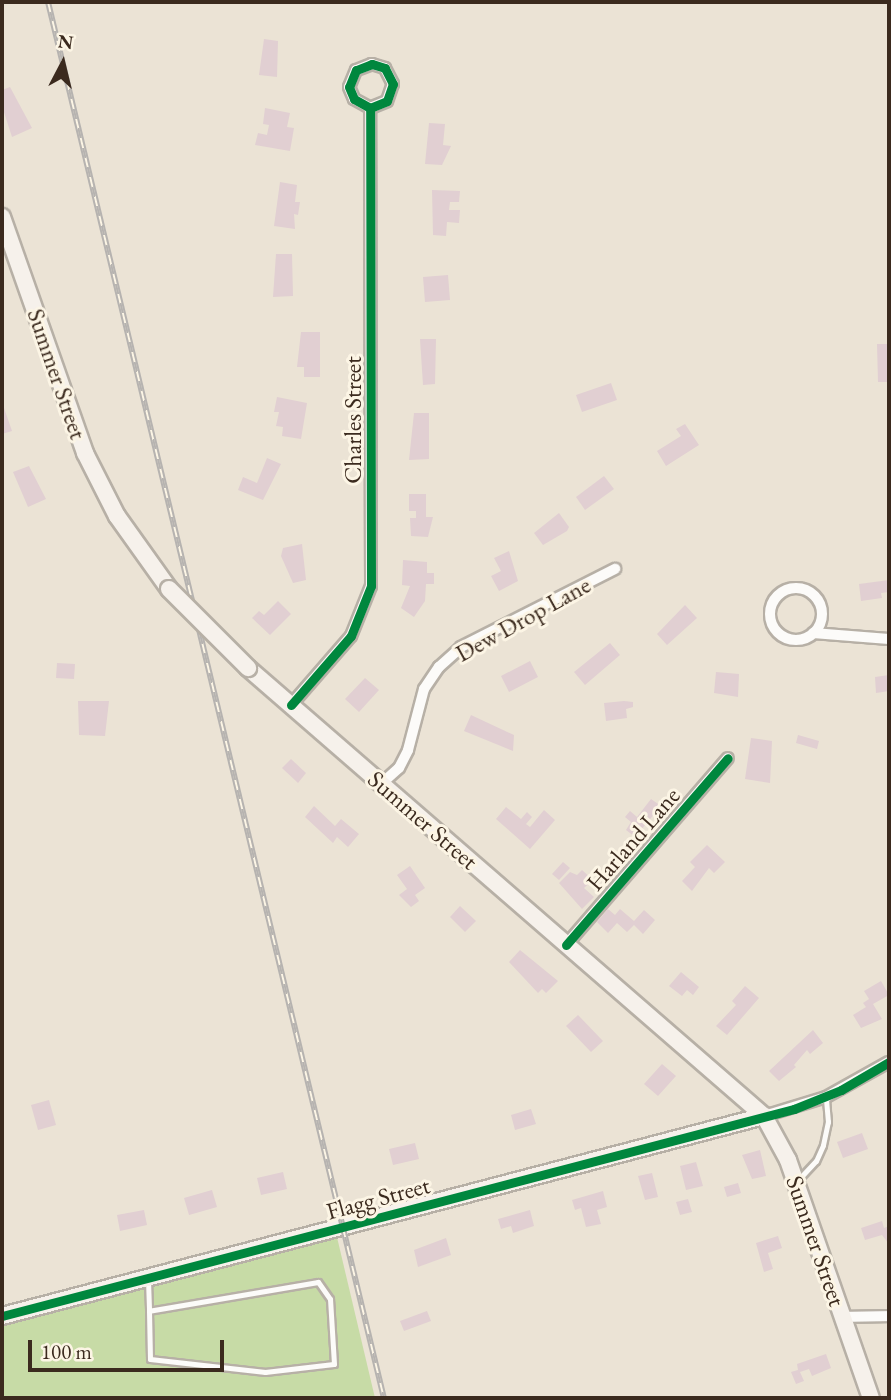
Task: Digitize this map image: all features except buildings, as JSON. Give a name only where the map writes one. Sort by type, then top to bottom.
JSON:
[{"type":"main road","name":"Summer Street","points":[[2,217],[90,466],[128,534],[169,589],[248,668],[764,1116],[796,1182],[871,1398]]},
{"type":"main road","name":"Flagg Street","points":[[2,1315],[764,1116]]},
{"type":"street","points":[[372,64],[388,72],[393,89],[383,104],[370,107],[354,99],[349,82],[359,67],[372,64]]},
{"type":"street","name":"Charles Street","points":[[290,705],[351,636],[370,586],[370,107]]},
{"type":"street","name":"Dew Drop Lane","points":[[381,784],[399,768],[424,689],[447,660],[482,635],[615,569]]},
{"type":"street","points":[[813,633],[821,619],[815,597],[793,588],[778,595],[770,610],[774,627],[796,639],[813,633],[889,639]]},
{"type":"street","name":"Harland Lane","points":[[566,944],[728,758]]},
{"type":"street","points":[[764,1116],[826,1097],[889,1062]]},
{"type":"street","points":[[843,1317],[889,1316]]},
{"type":"lane","points":[[796,1182],[816,1161],[823,1145],[828,1122],[826,1097]]},
{"type":"lane","points":[[148,1277],[150,1359],[265,1372],[334,1364],[330,1299],[318,1282],[149,1311]]},
{"type":"green space","points":[[336,1233],[375,1398],[2,1398],[2,1321]]},
{"type":"railway","points":[[48,2],[384,1398]]},
{"type":"cycle path","points":[[291,705],[351,636],[371,586],[370,108],[387,101],[393,84],[385,68],[372,64],[356,70],[349,87],[354,99],[370,108]]},
{"type":"cycle path","points":[[566,945],[728,758]]},
{"type":"cycle path","points":[[2,1316],[794,1109],[841,1090],[889,1062]]}]
